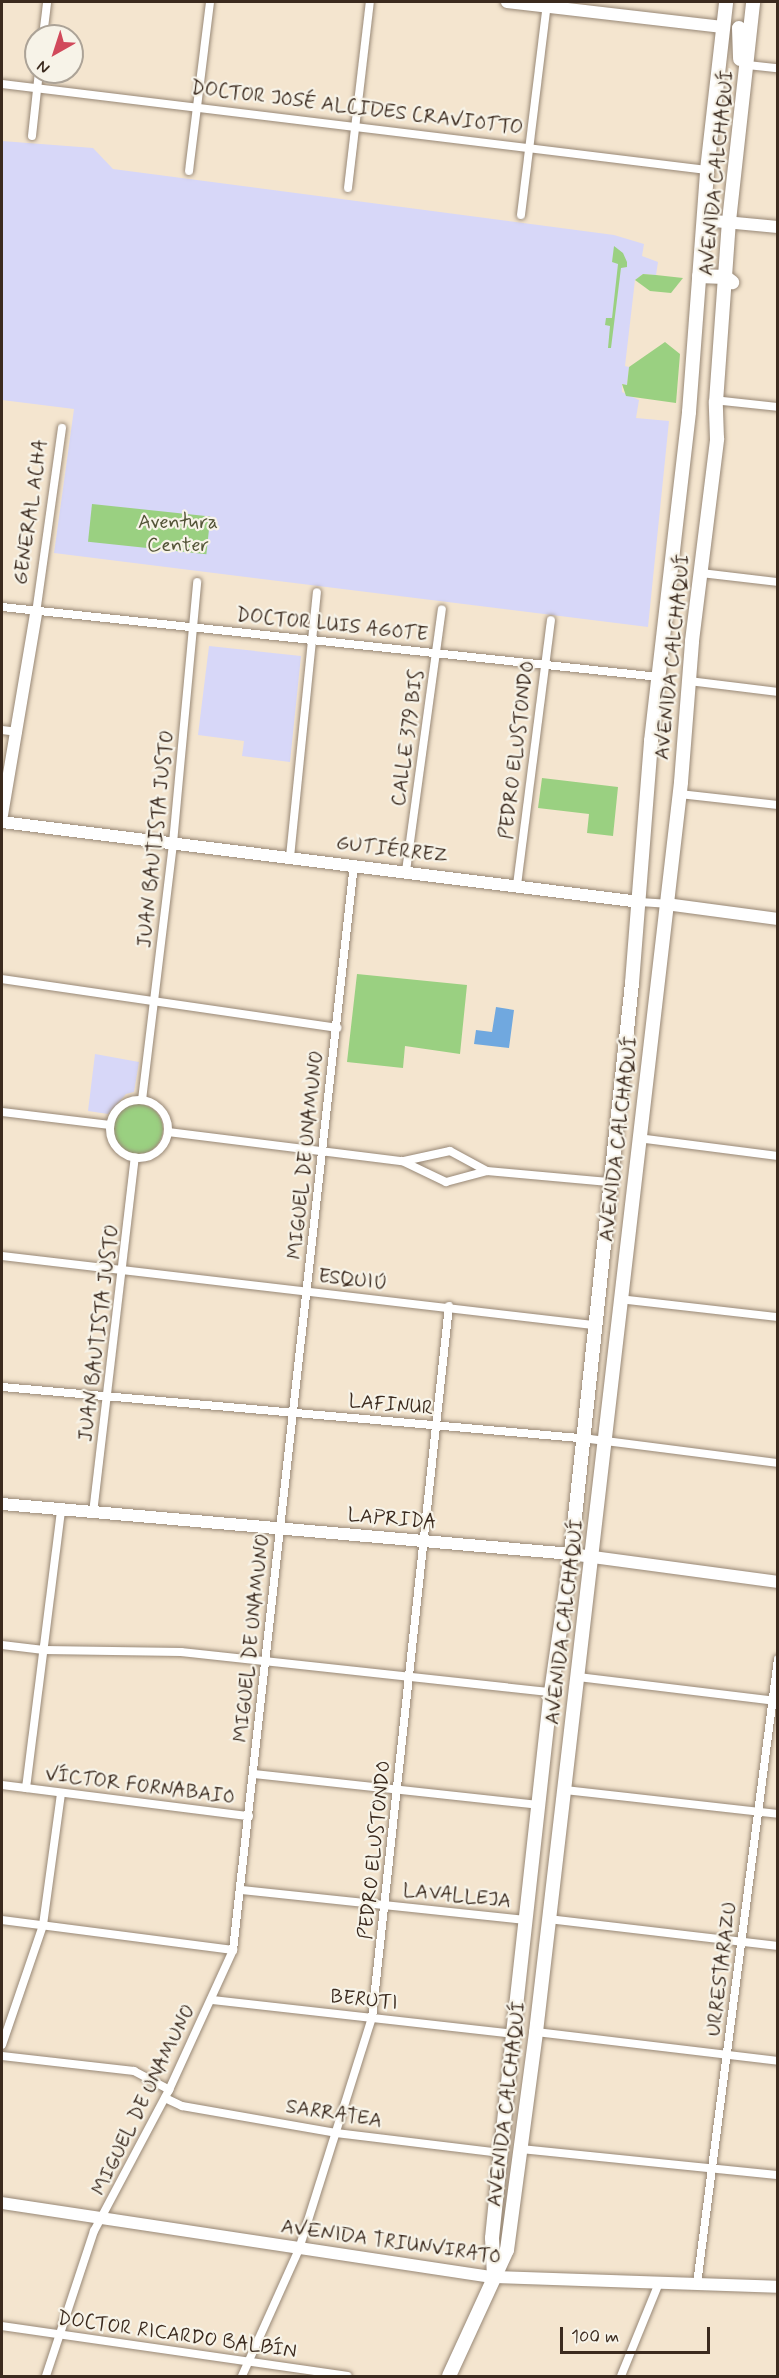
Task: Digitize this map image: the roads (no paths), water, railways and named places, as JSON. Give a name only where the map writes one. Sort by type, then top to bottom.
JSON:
[{"type":"main road","name":"AVENIDA CALCHAQUÍ","points":[[494,2277],[492,2238],[551,1692],[571,1554],[581,1438],[640,902],[659,677],[688,421],[707,170],[726,2]]},
{"type":"main road","name":"AVENIDA CALCHAQUÍ","points":[[449,2376],[507,2250],[536,2032],[593,1557],[604,1441],[626,1299],[638,1138],[695,681],[701,573],[717,439],[716,402],[729,222],[747,65],[745,28],[753,2]]},
{"type":"main road","points":[[737,148],[745,28]]},
{"type":"main road","points":[[699,276],[725,277],[733,286],[727,402],[717,439]]},
{"type":"street","points":[[44,24],[47,2]]},
{"type":"street","points":[[189,171],[210,2]]},
{"type":"street","points":[[348,188],[370,2]]},
{"type":"street","points":[[507,2],[547,4],[745,28]]},
{"type":"street","points":[[521,215],[547,4]]},
{"type":"street","points":[[747,65],[777,68]]},
{"type":"street","name":"DOCTOR JOSÉ ALCIDES CRAVIOTTO","points":[[2,84],[707,170]]},
{"type":"street","points":[[32,136],[38,84]]},
{"type":"street","points":[[704,220],[777,227]]},
{"type":"street","points":[[727,402],[777,407]]},
{"type":"street","name":"GENERAL ACHA","points":[[2,815],[18,732],[62,428]]},
{"type":"street","points":[[701,573],[777,582]]},
{"type":"street","name":"JUAN BAUTISTA JUSTO","points":[[142,1100],[173,843],[195,629],[197,582]]},
{"type":"street","points":[[290,857],[317,592]]},
{"type":"street","name":"DOCTOR LUIS AGOTE","points":[[2,607],[36,613],[312,639],[659,677]]},
{"type":"street","name":"CALLE 379 BIS","points":[[406,871],[442,609]]},
{"type":"street","name":"PEDRO ELUSTONDO","points":[[517,885],[551,620]]},
{"type":"street","points":[[695,681],[777,692]]},
{"type":"street","points":[[2,730],[18,732]]},
{"type":"street","points":[[679,795],[777,805]]},
{"type":"street","name":"GUTIÉRREZ","points":[[2,822],[777,919]]},
{"type":"street","name":"MIGUEL DE UNAMUNO","points":[[46,2376],[102,2219],[167,2094],[233,1950],[354,865]]},
{"type":"street","points":[[2,979],[337,1028]]},
{"type":"street","points":[[142,1100],[164,1114],[168,1132],[153,1154],[135,1157],[119,1150],[110,1125],[124,1104],[142,1100]]},
{"type":"street","points":[[2,1112],[110,1125]]},
{"type":"street","points":[[168,1132],[402,1161],[446,1182],[458,1182],[487,1171]]},
{"type":"street","points":[[638,1138],[777,1156]]},
{"type":"street","points":[[402,1161],[450,1151],[487,1171],[609,1182]]},
{"type":"street","name":"JUAN BAUTISTA JUSTO","points":[[93,1513],[124,1270],[135,1157]]},
{"type":"street","name":"ESQUIÚ","points":[[2,1256],[307,1292],[449,1306],[593,1325]]},
{"type":"street","points":[[626,1299],[777,1317]]},
{"type":"street","name":"PEDRO ELUSTONDO","points":[[242,2376],[300,2249],[372,2018],[426,1541],[449,1306]]},
{"type":"street","name":"LAFINUR","points":[[2,1387],[581,1438],[777,1463]]},
{"type":"street","name":"LAPRIDA","points":[[2,1504],[571,1554],[777,1582]]},
{"type":"street","points":[[26,1788],[61,1510]]},
{"type":"street","points":[[2,1645],[44,1650],[181,1652],[265,1663],[551,1692]]},
{"type":"street","name":"URRESTARAZU","points":[[697,2284],[775,1701],[777,1659]]},
{"type":"street","points":[[578,1677],[775,1701]]},
{"type":"street","name":"VÍCTOR FORNABAIO","points":[[254,1774],[398,1792],[538,1805]]},
{"type":"street","name":"VÍCTOR FORNABAIO","points":[[2,1785],[249,1816]]},
{"type":"street","points":[[565,1790],[777,1814]]},
{"type":"street","points":[[2,2045],[43,1925],[61,1792]]},
{"type":"street","name":"LAVALLEJA","points":[[241,1890],[526,1920]]},
{"type":"street","points":[[548,1919],[777,1946]]},
{"type":"street","points":[[2,1920],[233,1950]]},
{"type":"street","name":"BERUTI","points":[[212,2000],[513,2034]]},
{"type":"street","points":[[536,2032],[777,2061]]},
{"type":"street","name":"SARRATEA","points":[[2,2056],[134,2071],[182,2106],[336,2133],[501,2153]]},
{"type":"street","points":[[520,2149],[777,2175]]},
{"type":"street","name":"AVENIDA TRIUNVIRATO","points":[[2,2203],[494,2277],[777,2287]]},
{"type":"street","points":[[621,2376],[659,2283]]},
{"type":"street","name":"DOCTOR RICARDO BALBÍN","points":[[2,2326],[347,2376]]},
{"type":"water","points":[[496,1007],[514,1010],[509,1048],[474,1044],[476,1030],[492,1032]]},
{"type":"park label","name":"Aventura Center","points":[[178,534]]}]
